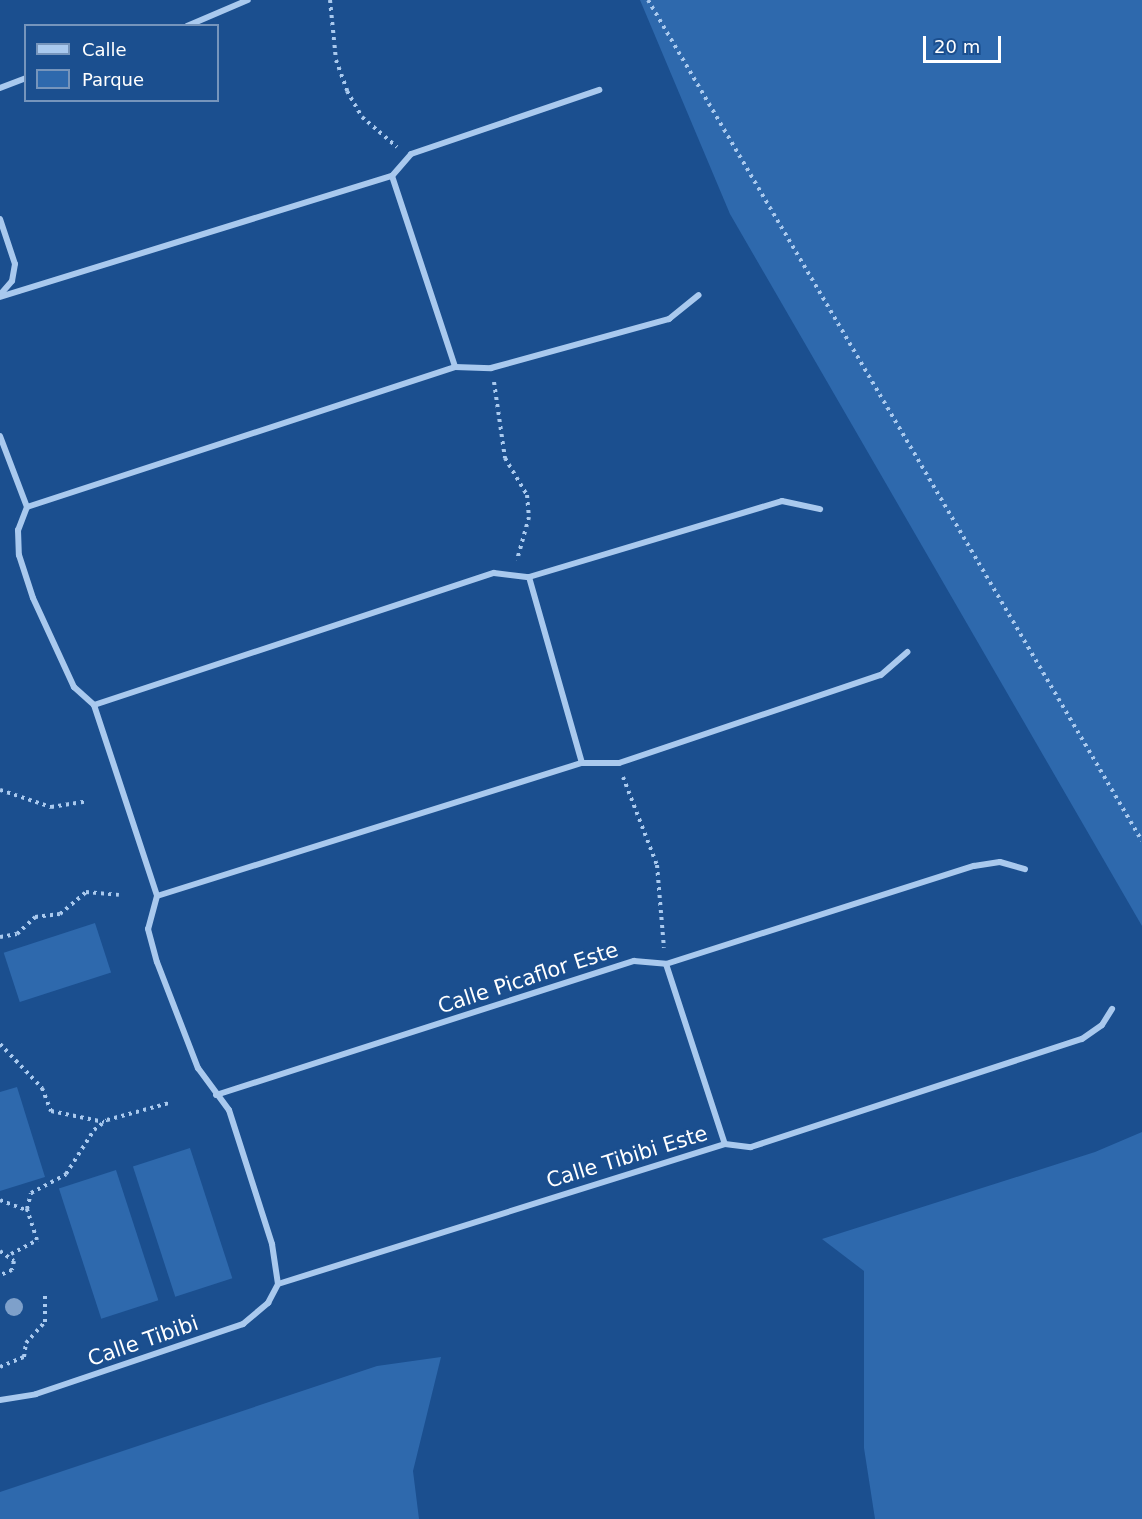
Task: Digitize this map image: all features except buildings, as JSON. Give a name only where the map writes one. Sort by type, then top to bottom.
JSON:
[{"type":"street","points":[[192,24],[248,0]]},
{"type":"street","points":[[0,88],[24,79]]},
{"type":"street","points":[[0,296],[393,176],[411,154],[599,90]]},
{"type":"street","points":[[393,176],[455,367]]},
{"type":"street","points":[[0,219],[15,264],[12,281],[0,296]]},
{"type":"street","points":[[27,507],[455,367],[491,368],[669,319],[699,295]]},
{"type":"street","points":[[0,436],[27,507],[18,530],[19,555],[33,598],[74,687],[94,705],[157,896],[148,929],[157,962],[198,1068],[216,1095],[238,1137],[272,1244],[278,1284]]},
{"type":"street","points":[[94,705],[495,573],[529,577],[782,501],[820,509]]},
{"type":"street","points":[[529,577],[582,764]]},
{"type":"street","points":[[157,896],[582,764],[619,763],[881,675],[907,651]]},
{"type":"street","name":"Calle Picaflor Este","points":[[216,1095],[634,961],[666,964],[974,866],[1000,862],[1024,869]]},
{"type":"street","points":[[666,964],[725,1144]]},
{"type":"street","name":"Calle Tibibi Este","points":[[278,1284],[725,1144],[751,1147],[1082,1039],[1102,1025],[1112,1009]]},
{"type":"street","name":"Calle Tibibi","points":[[0,1400],[36,1394],[243,1324],[267,1303],[278,1284]]},
{"type":"path","points":[[330,0],[336,60],[347,91],[382,139],[411,154]]},
{"type":"path","points":[[648,0],[1142,841]]},
{"type":"path","points":[[491,368],[505,458],[527,495],[529,517],[513,575]]},
{"type":"path","points":[[619,763],[657,864],[666,964]]},
{"type":"path","points":[[0,790],[51,807],[88,801]]},
{"type":"path","points":[[0,937],[16,934],[35,917],[60,914],[86,892],[119,895]]},
{"type":"path","points":[[0,1044],[42,1088],[51,1111],[104,1122],[169,1103]]},
{"type":"path","points":[[0,1251],[11,1254],[37,1240],[28,1211],[31,1193],[66,1174],[104,1122]]},
{"type":"path","points":[[0,1200],[28,1211]]},
{"type":"path","points":[[0,1275],[12,1270],[11,1254]]},
{"type":"path","points":[[0,1367],[24,1358],[26,1343],[45,1322],[45,1295]]},
{"type":"green space","points":[[640,0],[1142,0],[1142,926],[730,214]]},
{"type":"green space","points":[[95,923],[111,972],[20,1002],[4,953]]},
{"type":"green space","points":[[17,1087],[45,1177],[0,1191],[0,1092]]},
{"type":"green space","points":[[1142,1132],[1142,1519],[875,1519],[864,1448],[864,1271],[822,1239],[1095,1152]]},
{"type":"green space","points":[[190,1148],[232,1278],[175,1297],[133,1167]]},
{"type":"green space","points":[[116,1170],[158,1300],[101,1319],[59,1189]]},
{"type":"green space","points":[[441,1357],[413,1471],[419,1519],[0,1519],[0,1492],[377,1366]]}]
